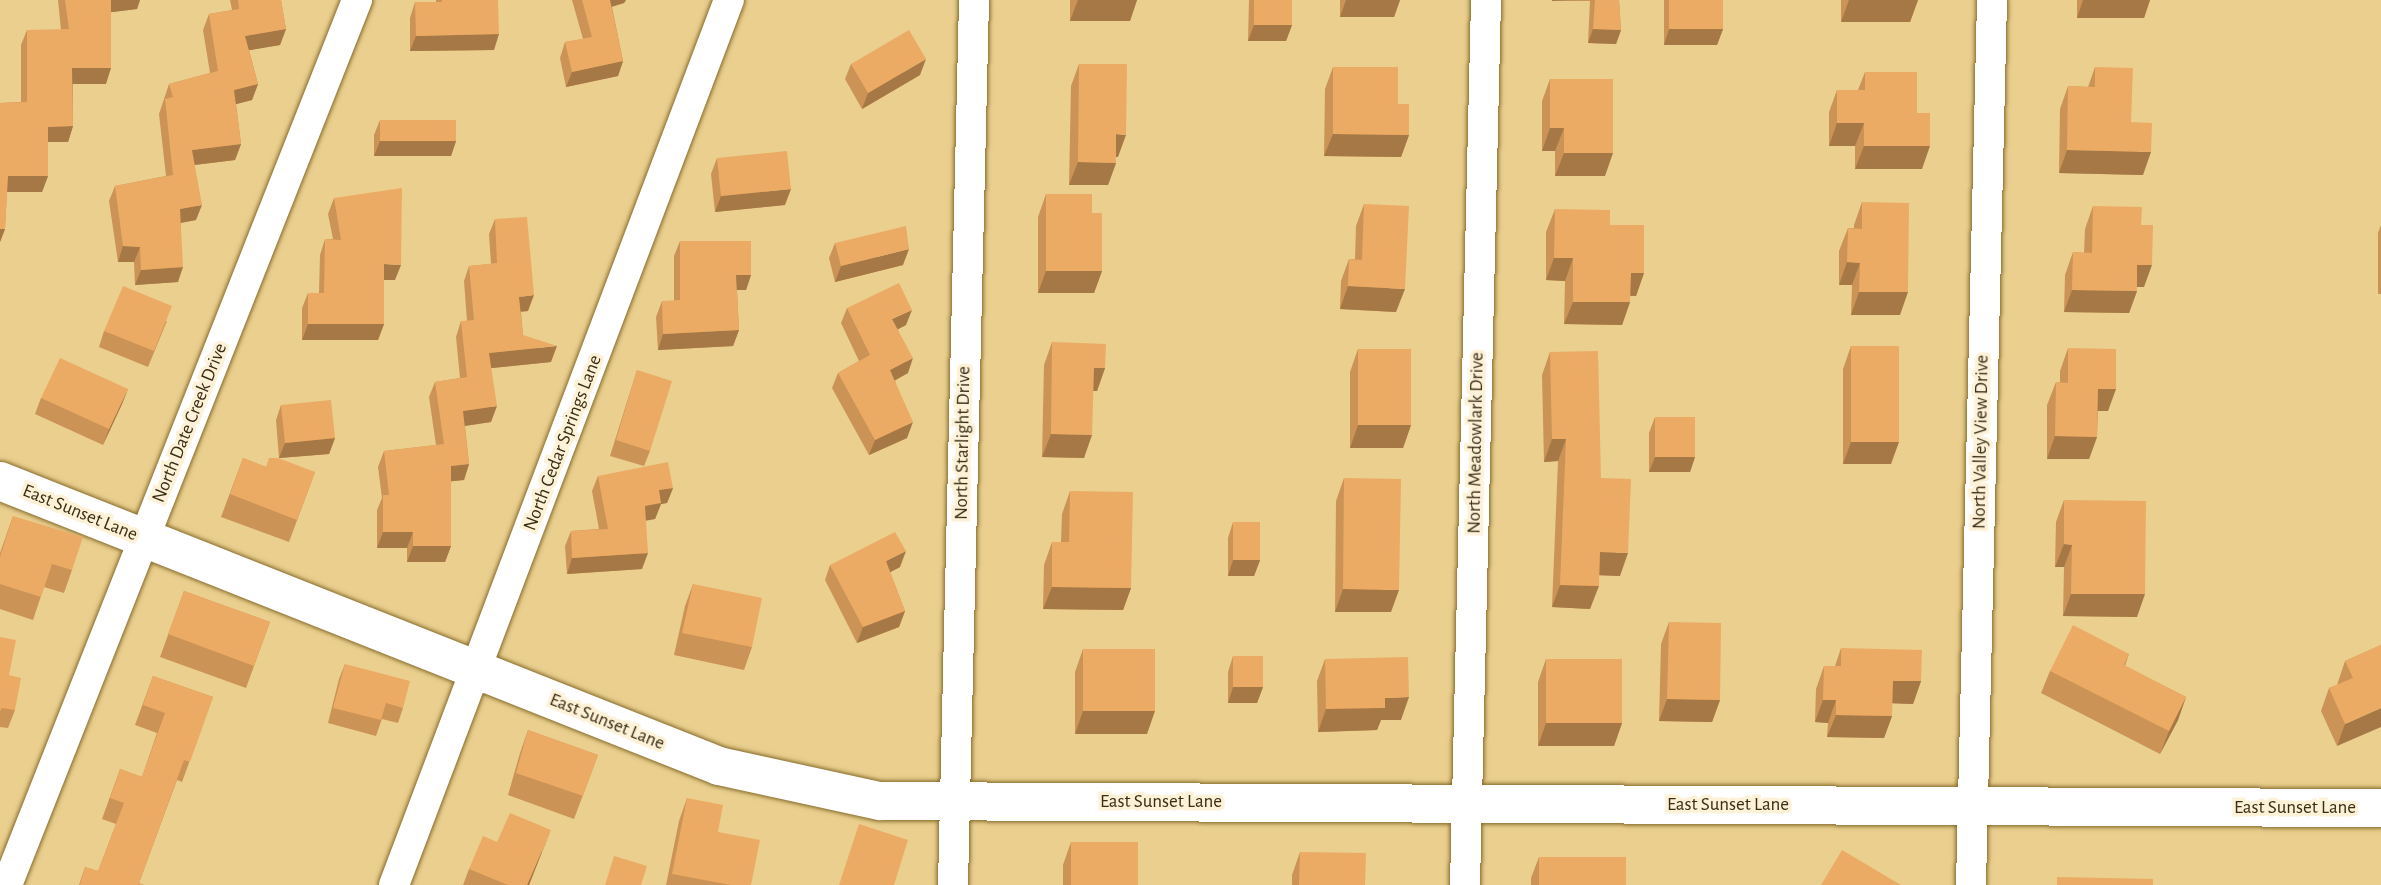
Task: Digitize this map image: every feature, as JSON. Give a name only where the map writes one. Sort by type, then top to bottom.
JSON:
[{"type":"street","name":"North Date Creek Drive","points":[[7,885],[357,0]]},
{"type":"street","name":"North Cedar Springs Lane","points":[[394,885],[478,670],[729,0]]},
{"type":"street","name":"North Starlight Drive","points":[[953,885],[974,0]]},
{"type":"street","name":"North Meadowlark Drive","points":[[1465,885],[1486,0]]},
{"type":"street","name":"North Valley View Drive","points":[[1971,885],[1992,0]]},
{"type":"street","name":"East Sunset Lane","points":[[0,481],[719,766],[880,801],[2381,808]]},
{"type":"building","points":[[65,0],[111,0],[111,68],[72,68],[73,126],[48,127],[48,176],[8,176],[5,229],[0,229],[0,103],[27,102],[27,30],[69,29]]},
{"type":"building","points":[[238,0],[281,0],[286,29],[245,36],[258,84],[234,90],[241,144],[192,150],[202,205],[180,209],[183,267],[141,270],[140,247],[123,246],[115,186],[173,175],[165,99],[173,97],[169,84],[218,71],[209,14],[239,9]]},
{"type":"building","points":[[498,0],[499,34],[416,36],[415,2]]},
{"type":"building","points":[[582,0],[610,0],[623,61],[572,72],[565,42],[592,37]]},
{"type":"building","points":[[1254,0],[1292,0],[1292,25],[1254,25]]},
{"type":"building","points":[[1595,0],[1619,0],[1621,30],[1593,29]]},
{"type":"building","points":[[1669,0],[1723,0],[1723,29],[1669,29]]},
{"type":"building","points":[[909,30],[926,59],[868,93],[851,64]]},
{"type":"building","points":[[1079,64],[1127,64],[1126,135],[1116,134],[1116,163],[1078,162]]},
{"type":"building","points":[[1333,67],[1398,67],[1398,104],[1409,104],[1409,135],[1333,134]]},
{"type":"building","points":[[2095,67],[2133,68],[2131,122],[2152,123],[2151,152],[2067,150],[2068,86],[2095,87]]},
{"type":"building","points":[[1865,72],[1917,72],[1917,113],[1930,113],[1930,146],[1864,146],[1864,123],[1837,123],[1837,90],[1865,90]]},
{"type":"building","points":[[1550,79],[1613,79],[1613,153],[1564,153],[1564,128],[1550,128]]},
{"type":"building","points":[[380,120],[456,120],[456,141],[380,141]]},
{"type":"building","points":[[787,151],[791,189],[721,196],[717,158]]},
{"type":"building","points":[[402,188],[401,265],[384,264],[384,324],[308,324],[308,293],[324,293],[325,239],[341,240],[334,198]]},
{"type":"building","points":[[1046,194],[1092,194],[1092,213],[1102,213],[1102,271],[1046,271]]},
{"type":"building","points":[[1862,202],[1909,203],[1908,292],[1859,292],[1860,263],[1847,262],[1848,228],[1862,229]]},
{"type":"building","points":[[1364,204],[1409,206],[1405,289],[1348,286],[1349,259],[1362,260]]},
{"type":"building","points":[[2093,206],[2142,207],[2141,225],[2153,225],[2152,265],[2137,265],[2137,291],[2072,290],[2073,252],[2092,253]]},
{"type":"building","points":[[1555,209],[1610,210],[1610,225],[1644,225],[1644,273],[1631,273],[1630,302],[1573,302],[1573,258],[1554,258]]},
{"type":"building","points":[[527,217],[534,295],[519,297],[523,335],[557,346],[489,353],[497,406],[463,411],[469,464],[451,466],[451,546],[413,546],[413,532],[383,532],[383,495],[389,495],[384,451],[444,444],[435,382],[467,377],[461,321],[474,320],[469,266],[497,263],[495,219]]},
{"type":"building","points":[[906,226],[909,249],[841,266],[835,243]]},
{"type":"building","points":[[680,241],[751,241],[751,275],[736,275],[739,330],[663,334],[662,301],[680,300]]},
{"type":"building","points":[[899,283],[912,310],[892,319],[913,358],[890,370],[913,422],[875,440],[838,373],[870,355],[847,308]]},
{"type":"building","points":[[123,286],[172,306],[154,351],[104,331]]},
{"type":"building","points":[[1052,342],[1106,344],[1105,368],[1094,368],[1092,435],[1051,434]]},
{"type":"building","points":[[1851,346],[1899,346],[1899,442],[1851,442]]},
{"type":"building","points":[[2068,348],[2116,349],[2116,389],[2098,389],[2097,437],[2055,436],[2056,382],[2068,383]]},
{"type":"building","points":[[1358,349],[1411,349],[1411,425],[1358,425]]},
{"type":"building","points":[[1598,351],[1601,478],[1631,479],[1628,553],[1600,552],[1599,586],[1560,585],[1566,439],[1552,439],[1550,352]]},
{"type":"building","points":[[60,358],[128,389],[109,429],[41,398]]},
{"type":"building","points":[[637,370],[672,381],[650,451],[616,440]]},
{"type":"building","points":[[331,400],[335,438],[285,443],[281,405]]},
{"type":"building","points":[[1655,417],[1695,417],[1695,457],[1655,457]]},
{"type":"building","points":[[243,458],[266,467],[269,458],[278,458],[315,472],[297,520],[230,494]]},
{"type":"building","points":[[668,462],[673,488],[659,490],[661,503],[645,506],[648,553],[572,558],[571,531],[608,529],[598,476]]},
{"type":"building","points":[[1344,478],[1401,479],[1399,590],[1343,589]]},
{"type":"building","points":[[1070,491],[1133,492],[1131,588],[1052,587],[1052,542],[1069,542]]},
{"type":"building","points":[[2064,500],[2146,501],[2145,594],[2071,594],[2072,545],[2064,544]]},
{"type":"building","points":[[13,516],[83,537],[72,570],[52,564],[41,597],[0,584],[0,557]]},
{"type":"building","points":[[1233,522],[1260,522],[1260,560],[1233,560]]},
{"type":"building","points":[[895,532],[906,551],[886,561],[905,611],[863,627],[830,565]]},
{"type":"building","points":[[693,584],[762,598],[752,647],[682,633]]},
{"type":"building","points":[[184,591],[270,622],[254,666],[168,634]]},
{"type":"building","points":[[1669,622],[1721,623],[1720,700],[1667,699]]},
{"type":"building","points":[[2073,625],[2129,654],[2124,665],[2186,697],[2169,731],[2050,671]]},
{"type":"building","points":[[0,637],[16,640],[9,675],[21,678],[15,710],[2,708],[0,711]]},
{"type":"building","points":[[2381,645],[2381,708],[2345,724],[2329,688],[2353,678],[2345,661]]},
{"type":"building","points":[[1841,648],[1922,650],[1921,681],[1893,681],[1892,716],[1836,715],[1836,700],[1823,700],[1824,666],[1841,666]]},
{"type":"building","points":[[1083,649],[1155,649],[1155,711],[1083,711]]},
{"type":"building","points":[[1233,656],[1263,656],[1263,687],[1233,687]]},
{"type":"building","points":[[1408,657],[1409,697],[1385,698],[1385,708],[1326,709],[1325,659]]},
{"type":"building","points":[[1546,659],[1622,659],[1622,723],[1546,723]]},
{"type":"building","points":[[345,664],[410,681],[403,708],[386,703],[381,720],[333,708]]},
{"type":"building","points":[[153,676],[213,697],[190,762],[184,760],[139,883],[144,885],[80,885],[85,867],[98,871],[124,803],[110,798],[120,769],[142,777],[165,713],[143,705]]},
{"type":"building","points":[[528,730],[598,755],[583,796],[516,773]]},
{"type":"building","points":[[687,798],[723,805],[718,832],[760,840],[751,885],[731,885],[672,874]]},
{"type":"building","points":[[510,813],[551,830],[527,885],[508,885],[469,869],[483,836],[497,842]]},
{"type":"building","points":[[859,824],[908,840],[894,885],[839,885]]},
{"type":"building","points":[[1071,842],[1138,842],[1138,885],[1071,885]]},
{"type":"building","points":[[1842,850],[1901,885],[1821,885]]},
{"type":"building","points":[[1300,852],[1366,853],[1365,885],[1299,885]]},
{"type":"building","points":[[614,856],[647,866],[641,885],[605,885]]},
{"type":"building","points":[[1539,857],[1626,857],[1626,885],[1539,885]]},
{"type":"building","points":[[2057,877],[2153,879],[2153,885],[2057,885]]}]
